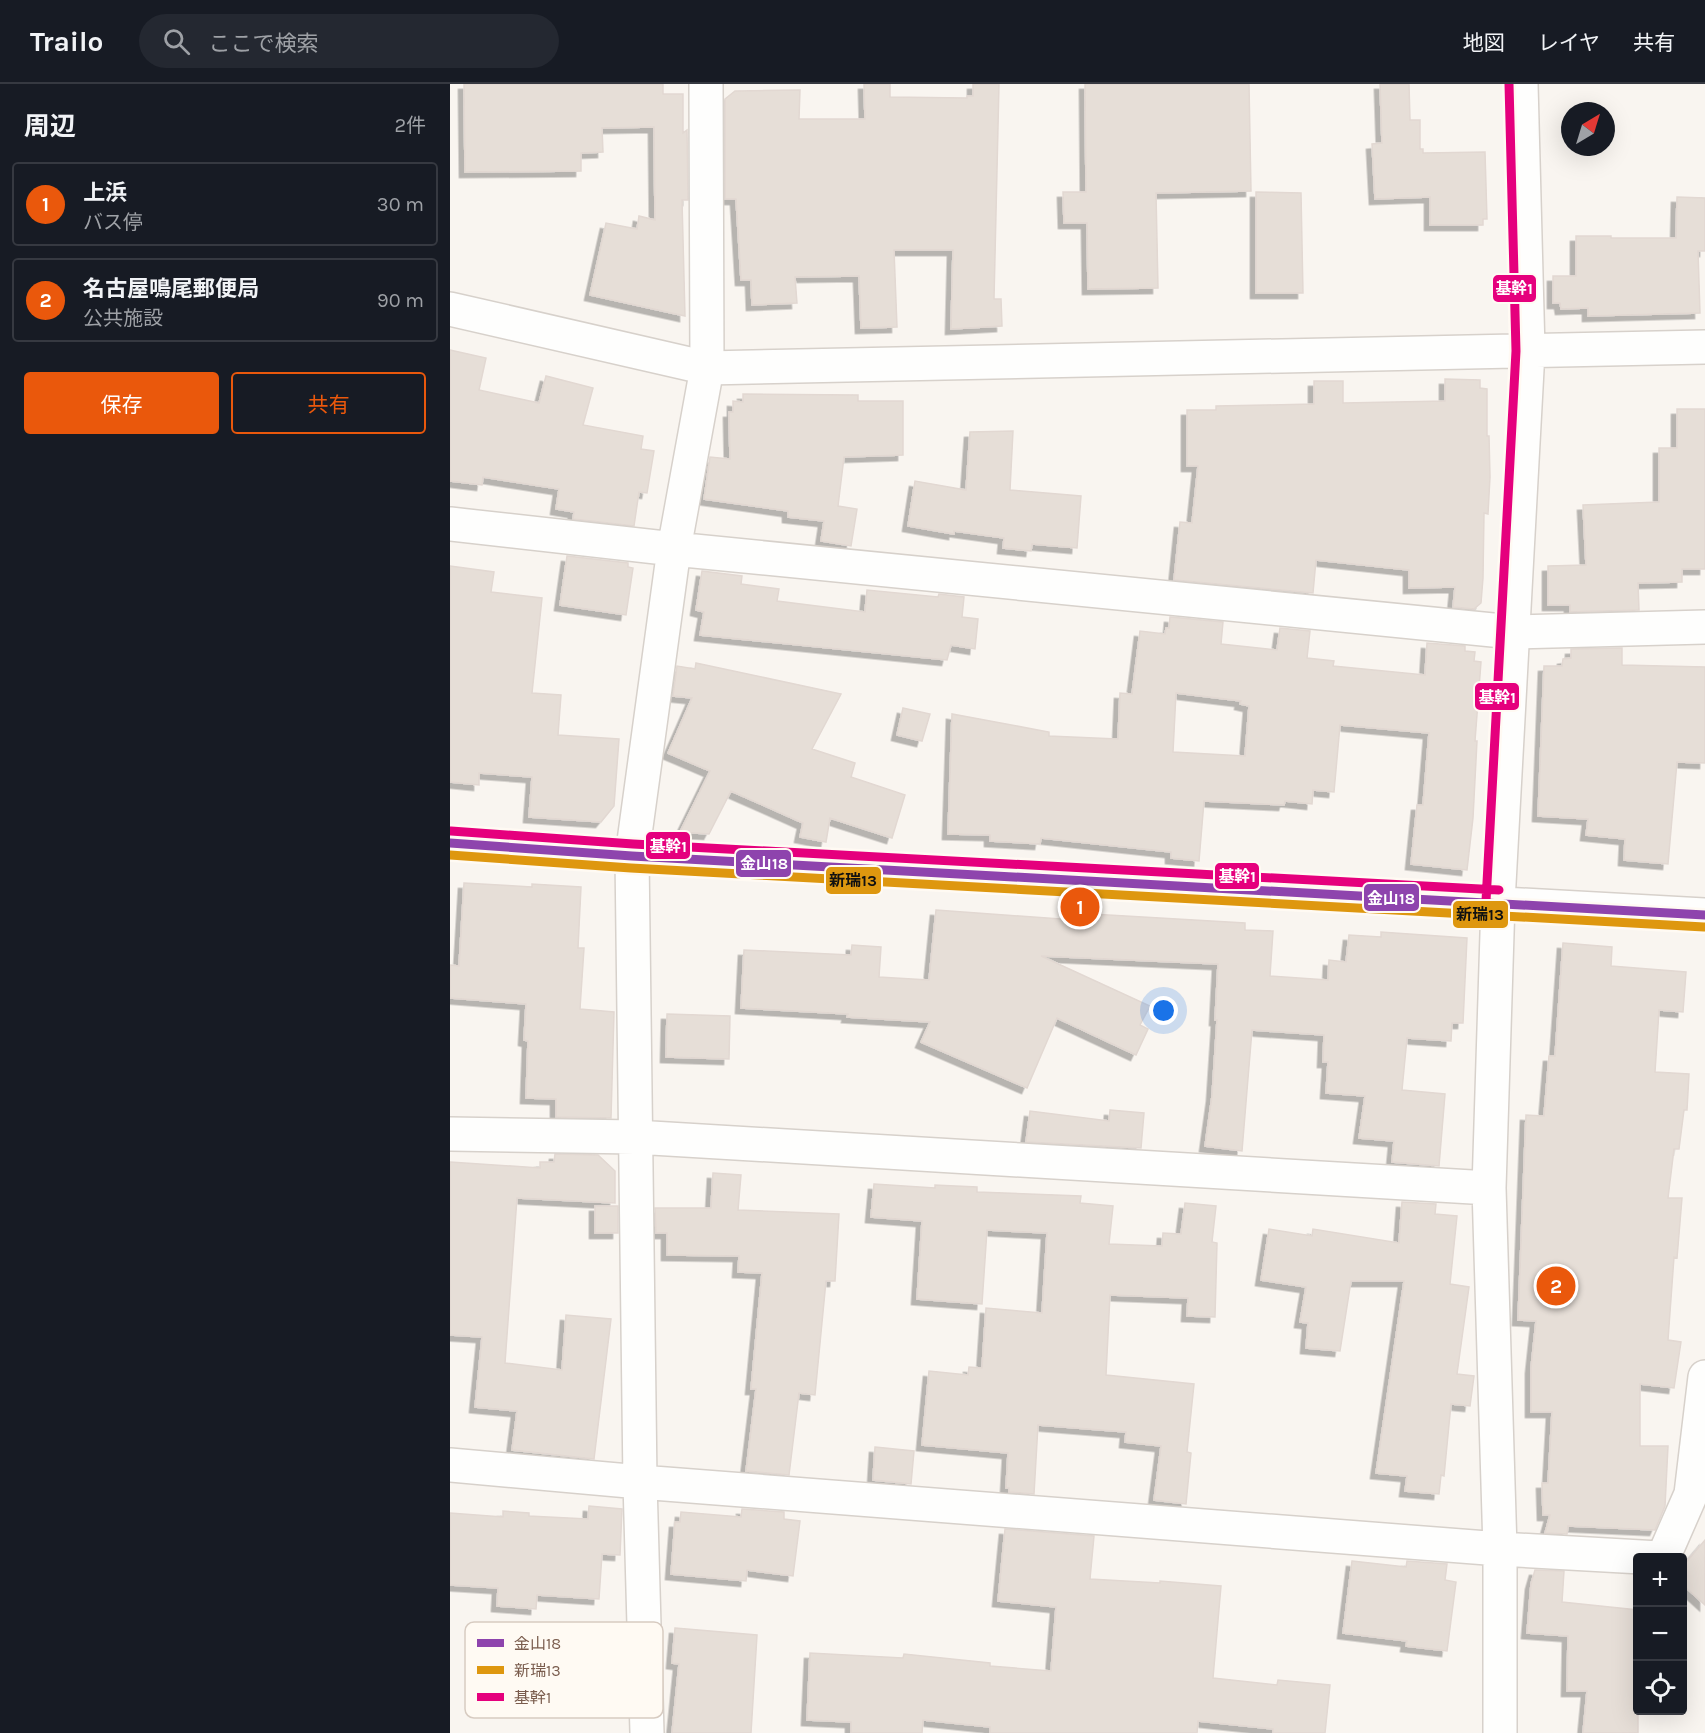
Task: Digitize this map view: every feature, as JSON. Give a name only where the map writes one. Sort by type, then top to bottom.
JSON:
[{"type":"street","points":[[644,1622],[632,856],[674,549],[707,368],[706,84]]},
{"type":"street","points":[[1500,1733],[1500,1549],[1489,1188],[1498,902],[1528,351],[1521,84]]},
{"type":"street","points":[[450,309],[707,368],[1705,347]]},
{"type":"street","points":[[450,524],[674,549],[1513,632],[1705,627]]},
{"type":"street","points":[[450,843],[632,856],[1705,915]]},
{"type":"street","points":[[450,1134],[635,1137],[1489,1188]]},
{"type":"street","points":[[1663,1553],[1691,1494],[1705,1377]]},
{"type":"street","points":[[450,1465],[1500,1549],[1633,1556]]},
{"type":"street","points":[[647,1718],[647,1733]]},
{"type":"building","points":[[464,84],[663,84],[663,94],[683,94],[683,133],[687,130],[688,200],[682,200],[685,316],[590,295],[606,223],[637,229],[639,216],[655,220],[654,127],[602,128],[603,152],[581,153],[581,171],[465,172]]},
{"type":"building","points":[[864,84],[890,84],[890,97],[967,98],[967,96],[973,96],[973,84],[999,84],[994,299],[1001,299],[1002,326],[951,329],[953,250],[894,250],[897,327],[861,328],[859,276],[795,277],[797,303],[752,305],[751,280],[741,280],[736,199],[725,199],[725,99],[735,91],[800,90],[799,119],[865,119]]},
{"type":"building","points":[[1085,84],[1249,84],[1251,191],[1156,193],[1158,288],[1088,289],[1087,223],[1064,223],[1063,192],[1086,192]]},
{"type":"building","points":[[1380,84],[1409,84],[1410,120],[1420,120],[1420,149],[1423,149],[1423,153],[1485,152],[1487,219],[1483,219],[1483,225],[1430,225],[1430,197],[1375,199],[1372,144],[1382,143]]},
{"type":"building","points":[[1256,192],[1301,193],[1303,293],[1256,293]]},
{"type":"building","points":[[1677,197],[1705,198],[1705,251],[1698,251],[1700,313],[1588,316],[1588,308],[1561,309],[1560,303],[1553,303],[1553,276],[1576,276],[1576,236],[1676,238]]},
{"type":"building","points":[[450,350],[486,358],[479,390],[539,403],[546,376],[593,388],[583,425],[643,436],[641,449],[654,451],[647,493],[639,492],[634,526],[573,519],[574,512],[556,509],[559,489],[483,477],[482,485],[450,481]]},
{"type":"building","points":[[1445,379],[1480,380],[1480,388],[1487,389],[1490,477],[1488,514],[1484,513],[1481,603],[1474,609],[1453,607],[1455,587],[1409,588],[1409,570],[1316,560],[1313,593],[1174,580],[1180,522],[1192,523],[1198,466],[1187,466],[1187,410],[1216,410],[1216,406],[1314,404],[1314,381],[1343,381],[1343,403],[1445,401]]},
{"type":"building","points":[[743,394],[858,395],[858,401],[903,401],[903,455],[844,457],[838,506],[857,509],[851,546],[821,541],[824,521],[788,517],[788,511],[704,499],[710,457],[730,459],[729,412],[733,412],[733,401],[743,402]]},
{"type":"building","points":[[1677,409],[1705,409],[1705,569],[1682,569],[1682,582],[1638,583],[1639,610],[1570,612],[1570,605],[1548,605],[1548,566],[1586,565],[1583,505],[1659,502],[1659,448],[1677,448]]},
{"type":"building","points":[[1013,431],[1010,490],[1081,496],[1077,548],[1032,544],[1031,551],[1003,548],[1004,538],[954,531],[954,534],[908,526],[915,481],[966,490],[970,432]]},
{"type":"building","points":[[567,556],[628,563],[628,567],[633,568],[626,615],[560,605]]},
{"type":"building","points":[[450,566],[494,572],[491,592],[542,598],[532,693],[561,695],[558,735],[619,739],[614,806],[601,822],[529,817],[532,777],[479,773],[479,785],[450,782]]},
{"type":"building","points":[[702,571],[742,576],[741,584],[779,589],[777,601],[865,612],[867,590],[938,597],[939,594],[964,597],[962,617],[978,619],[975,649],[951,645],[947,660],[700,635],[704,612],[696,610]]},
{"type":"building","points":[[1170,617],[1223,622],[1221,644],[1277,650],[1280,628],[1310,631],[1307,658],[1334,661],[1333,666],[1425,675],[1427,643],[1465,646],[1465,651],[1475,652],[1474,661],[1481,662],[1475,741],[1477,741],[1473,818],[1467,870],[1411,864],[1417,805],[1423,805],[1429,733],[1340,725],[1334,792],[1313,790],[1312,804],[1285,801],[1284,805],[1204,801],[1199,861],[1171,858],[1171,852],[1041,838],[1040,844],[990,841],[990,835],[948,834],[952,714],[1049,732],[1049,736],[1118,739],[1120,693],[1132,694],[1140,631],[1165,634],[1166,628],[1169,628]],"holes":[[[1176,693],[1241,701],[1240,704],[1249,706],[1245,756],[1173,752]]]},
{"type":"building","points":[[1622,648],[1622,665],[1705,667],[1705,763],[1677,762],[1668,864],[1624,860],[1625,839],[1586,835],[1588,819],[1538,816],[1544,666],[1562,666],[1563,659],[1571,658],[1571,649]]},
{"type":"building","points":[[696,663],[841,694],[812,749],[855,763],[851,777],[905,795],[892,838],[830,818],[826,842],[800,837],[803,823],[731,791],[709,834],[680,832],[710,771],[668,753],[692,698],[673,696],[677,666],[695,669]]},
{"type":"building","points":[[903,708],[930,714],[922,741],[897,735]]},
{"type":"building","points":[[464,883],[581,887],[578,948],[584,948],[580,1009],[614,1012],[611,1118],[556,1117],[556,1099],[526,1098],[528,1041],[524,1040],[526,1004],[450,998],[450,965],[459,966]]},
{"type":"building","points":[[936,910],[1089,921],[1092,914],[1245,923],[1245,930],[1273,931],[1270,976],[1328,980],[1329,960],[1346,962],[1349,935],[1381,937],[1381,932],[1467,938],[1463,1023],[1452,1023],[1451,1041],[1407,1038],[1402,1090],[1445,1094],[1439,1166],[1392,1162],[1394,1141],[1359,1138],[1365,1096],[1326,1093],[1328,1062],[1323,1062],[1324,1035],[1252,1030],[1242,1151],[1205,1146],[1212,1096],[1218,964],[1041,956],[1150,1006],[1140,1025],[1148,1029],[1136,1055],[1057,1018],[1027,1088],[921,1042],[930,1022],[847,1017],[848,1014],[741,1008],[744,950],[851,955],[852,945],[881,947],[879,977],[929,980]]},
{"type":"building","points":[[1563,943],[1612,947],[1611,966],[1686,972],[1683,1012],[1659,1010],[1655,1072],[1689,1074],[1687,1110],[1684,1110],[1679,1149],[1674,1149],[1668,1198],[1682,1198],[1677,1258],[1674,1257],[1668,1340],[1681,1342],[1674,1388],[1640,1384],[1640,1446],[1668,1446],[1665,1506],[1655,1530],[1568,1526],[1567,1534],[1545,1533],[1550,1515],[1543,1515],[1542,1483],[1548,1483],[1552,1412],[1531,1412],[1531,1368],[1536,1321],[1518,1320],[1526,1115],[1544,1116],[1549,1056],[1555,1056]]},
{"type":"building","points":[[667,1014],[730,1016],[729,1059],[666,1057]]},
{"type":"building","points":[[1110,1110],[1144,1113],[1141,1148],[1026,1142],[1030,1111],[1109,1121]]},
{"type":"building","points":[[555,1154],[598,1155],[615,1171],[615,1203],[517,1198],[505,1363],[562,1370],[566,1315],[611,1319],[594,1459],[512,1450],[517,1411],[475,1407],[482,1337],[450,1335],[450,1162],[540,1168],[540,1162],[554,1162]]},
{"type":"building","points":[[713,1173],[741,1175],[738,1210],[839,1214],[835,1281],[826,1281],[815,1395],[799,1393],[789,1475],[746,1471],[756,1389],[751,1389],[762,1273],[738,1272],[739,1256],[667,1255],[667,1233],[656,1233],[655,1208],[711,1208]]},
{"type":"building","points":[[874,1184],[935,1188],[935,1185],[977,1187],[977,1192],[1081,1196],[1080,1203],[1113,1206],[1109,1244],[1162,1246],[1163,1233],[1181,1234],[1185,1203],[1216,1206],[1212,1242],[1217,1243],[1215,1317],[1187,1316],[1188,1298],[1110,1295],[1106,1375],[1194,1384],[1187,1452],[1191,1453],[1186,1504],[1154,1500],[1161,1446],[1125,1442],[1126,1432],[1038,1425],[1034,1494],[1009,1492],[1009,1488],[1006,1488],[1008,1453],[922,1445],[929,1371],[968,1375],[969,1367],[982,1368],[986,1308],[1042,1313],[1047,1233],[987,1230],[982,1304],[917,1299],[922,1221],[871,1217]]},
{"type":"building","points":[[1402,1202],[1436,1204],[1435,1214],[1457,1216],[1450,1284],[1469,1287],[1457,1374],[1474,1376],[1470,1406],[1451,1404],[1444,1476],[1441,1475],[1439,1494],[1405,1491],[1407,1476],[1376,1473],[1404,1281],[1351,1281],[1340,1351],[1306,1348],[1308,1323],[1300,1322],[1306,1287],[1261,1280],[1269,1229],[1312,1236],[1313,1229],[1399,1243]]},
{"type":"building","points":[[595,1206],[618,1206],[618,1233],[595,1233]]},
{"type":"building","points":[[875,1447],[914,1451],[911,1484],[873,1480]]},
{"type":"building","points":[[589,1506],[622,1509],[620,1555],[602,1554],[599,1599],[537,1595],[536,1609],[497,1606],[498,1588],[450,1585],[450,1513],[503,1517],[503,1511],[529,1513],[529,1516],[588,1519]]},
{"type":"building","points":[[742,1509],[784,1512],[784,1519],[800,1521],[793,1576],[747,1570],[746,1581],[671,1574],[675,1522],[680,1522],[681,1512],[741,1517]]},
{"type":"building","points":[[1005,1529],[1094,1536],[1090,1579],[1221,1586],[1213,1678],[1277,1685],[1278,1680],[1330,1685],[1325,1733],[1273,1733],[1273,1729],[1198,1721],[1197,1733],[990,1733],[990,1727],[923,1720],[922,1733],[851,1733],[851,1722],[807,1720],[810,1653],[903,1658],[904,1654],[990,1663],[990,1666],[1051,1671],[1056,1607],[998,1601]]},
{"type":"building","points":[[1705,1540],[1705,1605],[1687,1589],[1687,1561]]},
{"type":"building","points":[[1352,1561],[1406,1567],[1407,1561],[1447,1564],[1445,1580],[1456,1582],[1447,1651],[1406,1646],[1407,1641],[1343,1633]]},
{"type":"building","points":[[1535,1570],[1564,1571],[1562,1602],[1633,1609],[1633,1715],[1638,1715],[1638,1733],[1583,1733],[1587,1691],[1567,1691],[1568,1636],[1527,1633],[1531,1584]]},
{"type":"building","points":[[675,1628],[757,1635],[751,1733],[672,1733],[679,1664],[672,1663]]},
{"type":"transit line","name":"基幹1","points":[[1486,901],[1516,351],[1509,84]]},
{"type":"transit line","name":"基幹1","points":[[451,831],[633,844],[1499,890]]},
{"type":"transit line","name":"金山18","points":[[450,843],[632,856],[1705,915]]},
{"type":"transit line","name":"新瑞13","points":[[450,855],[631,868],[1704,927]]},
{"type":"place","name":"上浜","points":[[1080,907]]},
{"type":"place","name":"名古屋鳴尾郵便局","points":[[1556,1286]]}]
